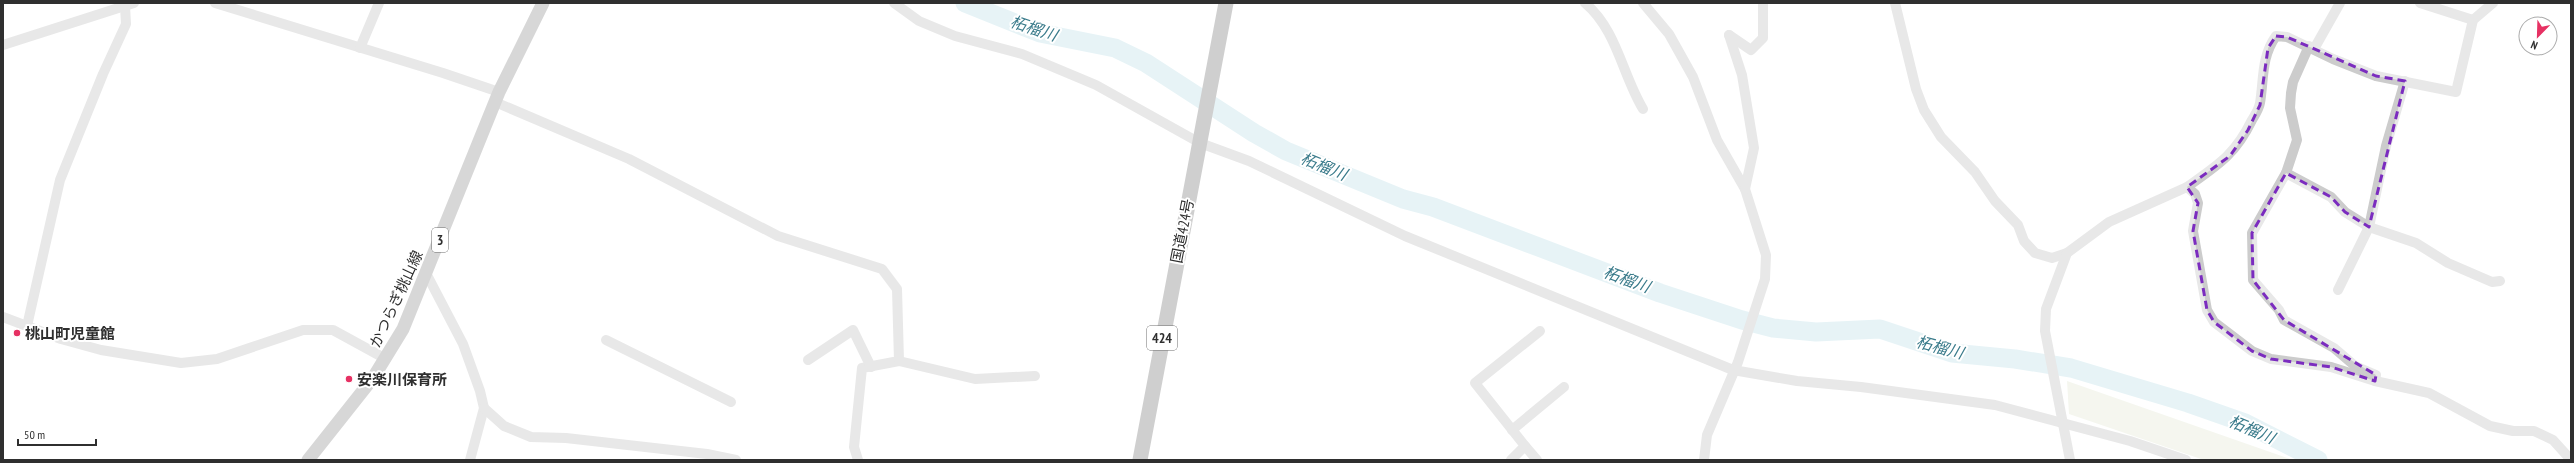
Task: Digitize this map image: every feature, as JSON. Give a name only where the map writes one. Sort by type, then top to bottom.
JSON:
[{"type":"highway","name":"国道424号","points":[[1140,460],[1184,215],[1226,3]]},
{"type":"main road","name":"かつらぎ桃山線","points":[[308,460],[386,359],[402,330],[427,275],[497,97],[542,3]]},
{"type":"street","points":[[215,3],[360,48],[497,97],[628,158],[778,236],[882,269],[897,288],[899,361]]},
{"type":"street","points":[[360,48],[379,3]]},
{"type":"street","points":[[894,3],[920,21],[955,36],[1022,54],[1096,85],[1200,140],[1249,161],[1405,236],[1735,366],[1797,381],[1995,405],[2130,441],[2186,460]]},
{"type":"street","points":[[1585,3],[1594,10],[1610,33],[1634,93],[1643,109]]},
{"type":"street","points":[[1643,3],[1669,34],[1693,77],[1717,140],[1745,189],[1766,255],[1765,279],[1735,366],[1707,435],[1704,460]]},
{"type":"street","points":[[1745,189],[1754,148],[1742,75],[1729,35],[1752,50],[1763,38],[1762,3]]},
{"type":"street","points":[[1895,3],[1916,89],[1924,110],[1940,137],[1975,172],[1995,200],[2018,225],[2024,241],[2035,253],[2052,258],[2067,253],[2109,222],[2187,188],[2230,156],[2248,130],[2260,105],[2263,64],[2268,48],[2276,36],[2287,37],[2333,59],[2376,76],[2456,92],[2473,20],[2493,3]]},
{"type":"street","points":[[2340,3],[2293,82],[2290,108],[2297,140],[2286,172],[2252,233],[2253,280],[2279,310],[2284,320],[2334,348],[2355,366],[2376,375],[2375,381]]},
{"type":"street","points":[[2420,3],[2473,20]]},
{"type":"street","points":[[4,44],[130,5]]},
{"type":"street","points":[[26,326],[60,180],[103,74],[126,24],[127,13],[130,5]]},
{"type":"street","points":[[2338,290],[2369,227],[2386,146],[2405,81]]},
{"type":"street","points":[[2286,172],[2331,197],[2345,212],[2369,227],[2416,243],[2448,263],[2492,282],[2500,281]]},
{"type":"street","points":[[2187,188],[2194,194],[2198,203],[2193,231],[2194,243],[2207,310],[2214,322],[2252,351],[2271,359],[2331,368],[2375,381],[2429,393],[2490,426],[2513,431],[2534,431],[2553,440],[2571,460]]},
{"type":"street","points":[[2067,253],[2046,310],[2045,332],[2070,460]]},
{"type":"street","points":[[427,275],[463,344],[484,408],[504,426],[531,437],[566,438],[706,454],[736,460]]},
{"type":"street","points":[[3,317],[61,339],[101,350],[181,363],[217,359],[303,330],[333,330],[386,359]]},
{"type":"street","points":[[808,360],[854,330],[871,367]]},
{"type":"street","points":[[1537,460],[1524,446],[1475,383],[1540,331]]},
{"type":"street","points":[[606,340],[731,402]]},
{"type":"street","points":[[858,460],[854,447],[862,368],[899,361],[975,379],[1036,376]]},
{"type":"street","points":[[1512,430],[1564,387]]},
{"type":"street","points":[[470,460],[484,408]]},
{"type":"street","points":[[1512,460],[1524,446]]},
{"type":"highlighted area","points":[[2276,36],[2287,37],[2376,76],[2405,81],[2369,227],[2345,212],[2331,197],[2286,173],[2252,233],[2253,280],[2284,320],[2376,375],[2375,381],[2331,367],[2271,359],[2252,351],[2214,322],[2207,310],[2194,243],[2193,231],[2198,203],[2187,187],[2230,156],[2248,130],[2260,105],[2268,48]]},
{"type":"green space","points":[[2067,381],[2293,460],[2204,460],[2069,414]]},
{"type":"waterway","name":"柘榴川","points":[[965,3],[1040,33],[1115,48],[1146,63],[1254,133],[1286,151],[1403,199],[1433,207],[1660,293],[1742,320],[1773,328],[1816,332],[1880,329],[1952,353],[2015,359],[2071,368],[2188,403],[2245,423],[2318,460]]},
{"type":"place","name":"桃山町児童館","points":[[17,333]]},
{"type":"place","name":"安楽川保育所","points":[[349,379]]}]
